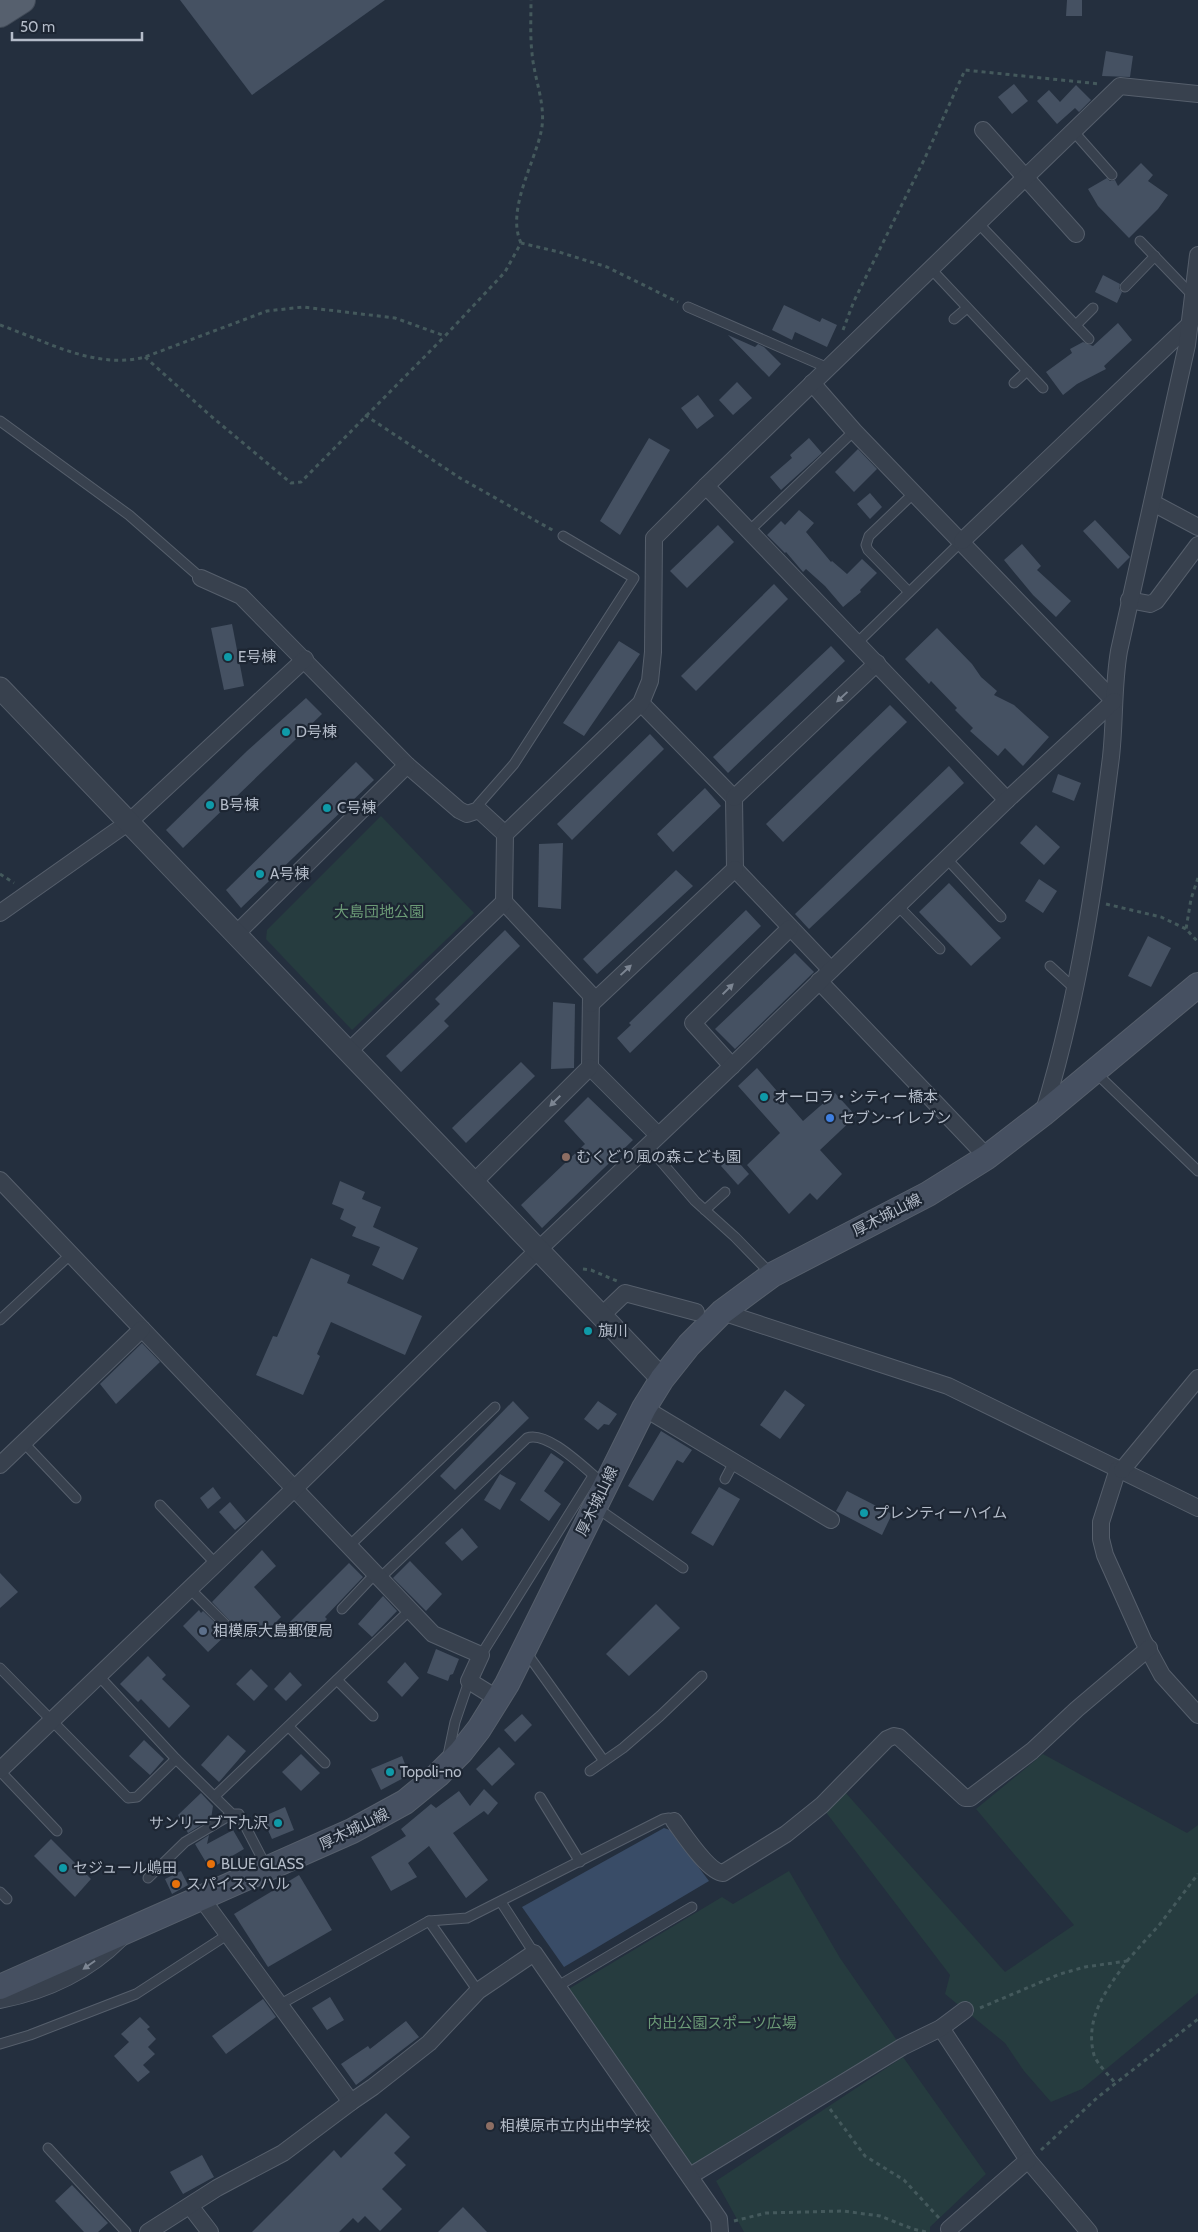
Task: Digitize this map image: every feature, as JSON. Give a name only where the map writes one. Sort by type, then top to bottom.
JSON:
[{"type":"main road","points":[[0,14],[22,0]]},
{"type":"main road","name":"厚木城山線","points":[[0,1987],[202,1899],[382,1816],[405,1802],[445,1768],[473,1737],[498,1699],[594,1507],[599,1480],[662,1379],[689,1345],[722,1312],[772,1275],[928,1194],[988,1157],[1095,1072],[1198,985]]},
{"type":"street","points":[[652,1140],[590,1067],[590,995],[504,902],[505,834],[641,703],[650,681],[653,652],[654,538],[1120,86],[1198,94]]},
{"type":"street","points":[[983,130],[1076,234]]},
{"type":"street","points":[[1043,1114],[1059,1062],[1076,989],[1111,754],[1116,668],[1129,600],[1153,503],[1184,359],[1198,255]]},
{"type":"street","points":[[962,541],[1190,324]]},
{"type":"street","points":[[812,383],[854,431],[915,492],[1114,701]]},
{"type":"street","points":[[706,486],[1007,800]]},
{"type":"street","points":[[1153,503],[1198,527]]},
{"type":"street","points":[[1129,600],[1150,604],[1156,601],[1198,545]]},
{"type":"street","points":[[201,578],[241,596],[407,764],[459,810],[467,814],[479,810],[505,834]]},
{"type":"street","points":[[0,913],[129,822],[305,659]]},
{"type":"street","points":[[734,798],[877,663]]},
{"type":"street","points":[[0,688],[472,1184],[662,1379]]},
{"type":"street","points":[[0,1771],[294,1489],[652,1140],[732,1066],[1007,800],[1114,701]]},
{"type":"street","points":[[641,703],[734,798],[735,869],[790,928],[825,975],[988,1157]]},
{"type":"street","points":[[235,935],[407,764]]},
{"type":"street","points":[[590,1004],[735,869]]},
{"type":"street","points":[[348,1052],[504,902]]},
{"type":"street","points":[[732,1066],[693,1023],[790,928]]},
{"type":"street","points":[[472,1184],[590,1067]]},
{"type":"street","points":[[0,1180],[436,1636],[481,1655],[469,1681],[498,1699]]},
{"type":"street","points":[[601,1316],[624,1293],[696,1312]]},
{"type":"street","points":[[722,1312],[948,1386],[1198,1508]]},
{"type":"street","points":[[0,1465],[142,1329]]},
{"type":"street","points":[[1198,1378],[1120,1469],[1101,1522],[1101,1539],[1105,1555],[1143,1640],[1162,1675],[1198,1714]]},
{"type":"street","points":[[644,1408],[831,1520]]},
{"type":"street","points":[[674,1821],[709,1866],[718,1873],[723,1873],[786,1834],[822,1804],[887,1739],[894,1736],[899,1737],[966,1798],[970,1798],[1032,1751],[1076,1709],[1149,1648]]},
{"type":"street","points":[[202,1899],[351,2102]]},
{"type":"street","points":[[0,2000],[39,1990],[76,1974],[108,1950],[125,1934]]},
{"type":"street","points":[[148,2232],[217,2188],[283,2153],[351,2102],[374,2088],[428,2043],[478,1991],[534,1953],[720,2219],[721,2228]]},
{"type":"street","points":[[690,2176],[902,2047],[941,2028],[965,2010]]},
{"type":"street","points":[[941,2028],[1028,2160],[1089,2232]]},
{"type":"street","points":[[955,2229],[1028,2160]]},
{"type":"street","points":[[190,2206],[210,2232]]},
{"type":"lane","points":[[1074,132],[1112,175]]},
{"type":"lane","points":[[979,224],[1089,339]]},
{"type":"lane","points":[[1140,241],[1193,296]]},
{"type":"lane","points":[[1125,287],[1155,256]]},
{"type":"lane","points":[[932,270],[1043,388]]},
{"type":"lane","points":[[688,307],[828,368]]},
{"type":"lane","points":[[954,319],[968,308]]},
{"type":"lane","points":[[1076,325],[1093,308]]},
{"type":"lane","points":[[1014,384],[1027,371]]},
{"type":"lane","points":[[0,421],[129,515],[201,578]]},
{"type":"lane","points":[[749,531],[854,431]]},
{"type":"lane","points":[[909,592],[868,550],[866,545],[869,536],[915,492]]},
{"type":"lane","points":[[479,810],[478,805],[514,764],[634,578],[563,536]]},
{"type":"lane","points":[[857,643],[962,541]]},
{"type":"lane","points":[[947,859],[1001,917]]},
{"type":"lane","points":[[898,906],[940,949]]},
{"type":"lane","points":[[1050,966],[1076,989]]},
{"type":"lane","points":[[1095,1072],[1198,1171]]},
{"type":"lane","points":[[652,1140],[695,1201],[772,1275]]},
{"type":"lane","points":[[705,1210],[725,1192]]},
{"type":"lane","points":[[0,1320],[70,1254]]},
{"type":"lane","points":[[348,1546],[495,1407]]},
{"type":"lane","points":[[342,1609],[521,1442],[533,1435],[548,1440],[599,1480],[481,1655]]},
{"type":"lane","points":[[24,1443],[76,1498]]},
{"type":"lane","points":[[725,1479],[734,1462]]},
{"type":"lane","points":[[160,1505],[216,1564]]},
{"type":"lane","points":[[594,1507],[683,1568]]},
{"type":"lane","points":[[190,1589],[229,1628]]},
{"type":"lane","points":[[215,1796],[410,1610]]},
{"type":"lane","points":[[524,1650],[604,1760]]},
{"type":"lane","points":[[0,1668],[131,1799],[137,1797],[176,1759]]},
{"type":"lane","points":[[98,1675],[176,1759],[239,1818],[267,1869]]},
{"type":"lane","points":[[590,1771],[623,1748],[702,1676]]},
{"type":"lane","points":[[337,1680],[373,1716]]},
{"type":"lane","points":[[445,1768],[455,1722],[469,1681]]},
{"type":"lane","points":[[289,1727],[325,1763]]},
{"type":"lane","points":[[0,1771],[58,1831]]},
{"type":"lane","points":[[540,1797],[580,1862]]},
{"type":"lane","points":[[148,1878],[185,1842],[239,1818]]},
{"type":"lane","points":[[279,2005],[430,1921],[467,1918],[663,1819],[670,1818],[674,1821]]},
{"type":"lane","points":[[501,1902],[534,1953]]},
{"type":"lane","points":[[558,1986],[692,1907]]},
{"type":"lane","points":[[430,1921],[478,1991]]},
{"type":"lane","points":[[0,2044],[30,2035],[136,1994],[227,1934]]},
{"type":"lane","points":[[48,2148],[126,2232]]},
{"type":"path","points":[[144,357],[291,483],[301,482],[445,336],[505,272],[521,243],[517,222],[520,199],[541,132],[542,112],[531,53],[531,0]]},
{"type":"path","points":[[841,335],[854,301],[924,160],[965,70],[1120,86]]},
{"type":"path","points":[[521,243],[608,267],[688,307]]},
{"type":"path","points":[[0,324],[73,352],[108,360],[131,360],[144,357],[267,311],[302,307],[395,318],[445,336]]},
{"type":"path","points":[[365,415],[460,478],[563,536]]},
{"type":"path","points":[[1186,929],[1191,899],[1198,878]]},
{"type":"path","points":[[1090,901],[1161,917],[1186,929],[1198,942]]},
{"type":"path","points":[[1114,2083],[1094,2056],[1091,2024],[1106,1991],[1127,1961],[1160,1924],[1198,1874]]},
{"type":"path","points":[[965,2010],[978,2009],[1060,1974],[1085,1967],[1127,1961]]},
{"type":"path","points":[[1028,2160],[1114,2083],[1198,2020]]},
{"type":"path","points":[[821,2096],[865,2156],[904,2180],[955,2229]]},
{"type":"path","points":[[721,2228],[766,2213],[843,2211],[880,2216],[926,2232]]},
{"type":"green space","name":"大島団地公園","points":[[381,816],[474,913],[352,1030],[266,939],[267,930]]},
{"type":"green space","points":[[1043,1754],[1187,1833],[1198,1825],[1198,1993],[1082,2089],[1051,2102],[1024,2071],[1005,2043],[945,1994],[950,1975],[825,1811],[845,1792],[1005,1972],[1074,1925],[976,1809]]},
{"type":"green space","name":"内出公園スポーツ広場","points":[[789,1871],[840,1958],[898,2042],[689,2169],[567,1990],[722,1897],[733,1904]]},
{"type":"green space","points":[[903,2057],[986,2174],[930,2227],[930,2232],[744,2232],[716,2181]]},
{"type":"water","points":[[664,1828],[670,1830],[709,1881],[564,1967],[522,1907]]},
{"type":"building","points":[[180,0],[385,0],[252,95]]},
{"type":"building","points":[[1067,0],[1082,0],[1082,16],[1066,16]]},
{"type":"building","points":[[1106,51],[1133,56],[1130,77],[1102,76]]},
{"type":"building","points":[[1014,84],[1028,101],[1012,114],[998,97]]},
{"type":"building","points":[[1076,85],[1091,100],[1079,112],[1075,108],[1057,124],[1037,101],[1049,90],[1060,102]]},
{"type":"building","points":[[1141,163],[1153,175],[1148,181],[1168,195],[1158,209],[1129,238],[1098,206],[1088,189],[1107,178],[1110,181],[1115,180],[1118,186]]},
{"type":"building","points":[[1103,275],[1120,284],[1119,288],[1122,292],[1117,303],[1095,292]]},
{"type":"building","points":[[784,305],[820,322],[822,318],[837,325],[827,347],[795,332],[792,340],[772,330]]},
{"type":"building","points":[[1118,323],[1132,340],[1104,366],[1106,369],[1077,384],[1063,395],[1046,372],[1072,353],[1070,349],[1083,342],[1093,346]]},
{"type":"building","points":[[728,335],[755,347],[758,344],[764,347],[781,364],[769,377]]},
{"type":"building","points":[[737,382],[752,398],[733,415],[719,400]]},
{"type":"building","points":[[698,395],[714,416],[697,429],[681,408]]},
{"type":"building","points":[[649,438],[670,450],[620,535],[600,521]]},
{"type":"building","points":[[809,438],[822,453],[781,490],[770,477],[792,458],[790,455]]},
{"type":"building","points":[[858,449],[877,469],[854,492],[835,472]]},
{"type":"building","points":[[870,493],[882,507],[870,519],[857,504]]},
{"type":"building","points":[[799,510],[814,523],[806,532],[831,562],[847,574],[862,559],[877,573],[860,590],[861,592],[843,607],[825,586],[806,569],[803,572],[786,552],[767,535],[781,521],[785,525]]},
{"type":"building","points":[[1095,520],[1130,557],[1118,569],[1083,531]]},
{"type":"building","points":[[718,525],[734,542],[687,588],[670,571]]},
{"type":"building","points":[[1022,544],[1041,566],[1037,570],[1071,601],[1056,617],[1033,595],[1004,560]]},
{"type":"building","points":[[774,584],[788,599],[696,691],[681,676]]},
{"type":"building","name":"E号棟","points":[[232,624],[244,686],[224,690],[211,628]]},
{"type":"building","points":[[937,628],[972,664],[981,677],[997,691],[994,695],[1014,705],[1049,737],[1023,766],[1005,748],[998,756],[970,731],[973,728],[955,710],[957,708],[931,681],[929,684],[905,659]]},
{"type":"building","points":[[619,641],[640,654],[584,736],[563,723]]},
{"type":"building","points":[[831,646],[845,661],[728,773],[713,757]]},
{"type":"building","points":[[306,698],[322,714],[183,848],[166,830],[247,751]]},
{"type":"building","points":[[890,705],[907,722],[783,842],[766,824]]},
{"type":"building","points":[[650,734],[664,749],[572,840],[557,824]]},
{"type":"building","points":[[356,762],[374,780],[241,908],[226,890]]},
{"type":"building","points":[[949,766],[964,783],[809,929],[795,914]]},
{"type":"building","points":[[1058,774],[1081,783],[1074,801],[1052,792]]},
{"type":"building","points":[[705,788],[721,806],[673,852],[657,834]]},
{"type":"building","points":[[1036,825],[1060,847],[1044,865],[1020,843]]},
{"type":"building","points":[[563,843],[561,909],[538,907],[539,844]]},
{"type":"building","points":[[676,870],[693,886],[597,974],[583,959]]},
{"type":"building","points":[[1039,879],[1057,891],[1043,913],[1025,901]]},
{"type":"building","points":[[949,883],[1001,938],[971,966],[919,912]]},
{"type":"building","points":[[746,910],[761,926],[630,1053],[617,1038],[631,1025],[629,1023]]},
{"type":"building","points":[[505,930],[520,946],[444,1021],[449,1026],[401,1072],[386,1056],[440,1004],[435,999]]},
{"type":"building","points":[[1148,936],[1171,948],[1151,987],[1128,976]]},
{"type":"building","points":[[795,953],[814,972],[735,1049],[715,1029]]},
{"type":"building","points":[[553,1002],[575,1004],[574,1068],[551,1069]]},
{"type":"building","points":[[521,1062],[535,1076],[466,1143],[452,1128]]},
{"type":"building","points":[[757,1068],[803,1121],[835,1093],[856,1116],[820,1150],[842,1174],[817,1200],[810,1193],[789,1214],[747,1165],[780,1133],[738,1086]]},
{"type":"building","points":[[588,1097],[633,1140],[542,1228],[521,1205],[585,1144],[564,1121]]},
{"type":"building","points":[[732,1155],[749,1174],[738,1185],[721,1166]]},
{"type":"building","points":[[340,1181],[365,1192],[362,1199],[381,1207],[373,1227],[418,1248],[403,1280],[372,1265],[380,1247],[352,1236],[356,1227],[340,1219],[344,1209],[332,1204]]},
{"type":"building","points":[[311,1258],[350,1275],[347,1283],[422,1316],[405,1355],[331,1322],[317,1354],[320,1356],[303,1395],[256,1375],[273,1336],[277,1337]]},
{"type":"building","points":[[142,1343],[160,1362],[116,1404],[100,1384]]},
{"type":"building","points":[[785,1390],[805,1405],[780,1439],[760,1425]]},
{"type":"building","points":[[513,1401],[529,1418],[455,1490],[440,1476]]},
{"type":"building","points":[[598,1401],[617,1414],[609,1425],[604,1424],[598,1430],[584,1419]]},
{"type":"building","points":[[661,1431],[692,1450],[683,1463],[677,1460],[653,1501],[628,1486]]},
{"type":"building","points":[[551,1453],[564,1462],[544,1491],[561,1504],[549,1521],[520,1500]]},
{"type":"building","points":[[500,1474],[516,1483],[500,1510],[484,1500]]},
{"type":"building","points":[[213,1487],[221,1498],[208,1509],[200,1498]]},
{"type":"building","points":[[719,1487],[740,1499],[713,1546],[691,1533]]},
{"type":"building","name":"プレンティーハイム","points":[[847,1491],[892,1514],[882,1535],[836,1511]]},
{"type":"building","points":[[230,1502],[246,1521],[235,1530],[219,1512]]},
{"type":"building","points":[[462,1528],[478,1547],[462,1561],[445,1543]]},
{"type":"building","points":[[262,1550],[276,1566],[254,1587],[281,1617],[260,1638],[242,1619],[235,1626],[212,1602]]},
{"type":"building","points":[[410,1561],[442,1594],[426,1611],[393,1578]]},
{"type":"building","points":[[349,1563],[363,1577],[325,1617],[327,1619],[309,1639],[290,1622]]},
{"type":"building","points":[[0,1573],[18,1592],[0,1608]]},
{"type":"building","points":[[383,1596],[397,1611],[372,1637],[358,1624]]},
{"type":"building","points":[[656,1604],[680,1628],[629,1676],[606,1654]]},
{"type":"building","name":"相模原大島郵便局","points":[[199,1610],[201,1613],[203,1611],[227,1634],[208,1652],[183,1626]]},
{"type":"building","points":[[436,1649],[459,1659],[448,1681],[427,1673]]},
{"type":"building","points":[[148,1656],[166,1675],[162,1679],[190,1706],[169,1728],[141,1699],[138,1702],[120,1684]]},
{"type":"building","points":[[405,1662],[419,1678],[402,1697],[387,1682]]},
{"type":"building","points":[[251,1669],[268,1686],[254,1701],[236,1684]]},
{"type":"building","points":[[290,1672],[302,1685],[286,1701],[274,1689]]},
{"type":"building","points":[[522,1714],[532,1725],[515,1742],[504,1730]]},
{"type":"building","points":[[228,1735],[246,1751],[219,1782],[201,1765]]},
{"type":"building","points":[[144,1740],[164,1759],[150,1775],[129,1756]]},
{"type":"building","points":[[499,1747],[515,1764],[492,1786],[476,1769]]},
{"type":"building","points":[[301,1754],[320,1773],[301,1791],[282,1772]]},
{"type":"building","name":"Topoli-no","points":[[402,1756],[409,1775],[381,1790],[371,1769]]},
{"type":"building","points":[[484,1789],[498,1803],[488,1815],[484,1811],[453,1833],[488,1880],[466,1898],[429,1846],[408,1863],[417,1877],[391,1891],[371,1857],[406,1836],[401,1829],[431,1804],[436,1808],[459,1791],[470,1806]]},
{"type":"building","points":[[201,1793],[213,1806],[211,1819],[188,1833],[178,1815]]},
{"type":"building","name":"サンリーブ下九沢","points":[[285,1807],[294,1830],[272,1839],[262,1817]]},
{"type":"building","points":[[233,1830],[244,1849],[210,1869],[195,1844],[209,1835],[207,1844]]},
{"type":"building","name":"セジュール嶋田","points":[[51,1839],[91,1879],[75,1897],[34,1856]]},
{"type":"building","points":[[181,1871],[188,1885],[172,1894],[165,1879]]},
{"type":"building","points":[[299,1875],[332,1930],[268,1967],[234,1914]]},
{"type":"building","points":[[330,1997],[344,2020],[327,2030],[312,2008]]},
{"type":"building","points":[[263,1999],[276,2017],[226,2054],[212,2036]]},
{"type":"building","points":[[140,2017],[150,2027],[147,2029],[156,2039],[148,2047],[155,2054],[143,2065],[150,2072],[138,2082],[114,2056],[129,2042],[121,2034]]},
{"type":"building","points":[[406,2021],[419,2037],[356,2085],[341,2064],[368,2046],[370,2049]]},
{"type":"building","points":[[386,2113],[410,2137],[394,2153],[406,2165],[382,2189],[402,2209],[380,2231],[365,2216],[358,2223],[353,2218],[339,2232],[252,2232],[334,2150],[341,2158]]},
{"type":"building","points":[[202,2155],[214,2177],[183,2194],[170,2172]]},
{"type":"building","points":[[72,2185],[108,2223],[98,2232],[84,2232],[55,2201]]},
{"type":"building","points":[[463,2207],[487,2232],[438,2232]]},
{"type":"place","name":"E号棟","points":[[228,657]]},
{"type":"place","name":"D号棟","points":[[286,732]]},
{"type":"place","name":"B号棟","points":[[210,805]]},
{"type":"place","name":"C号棟","points":[[327,808]]},
{"type":"place","name":"A号棟","points":[[260,874]]},
{"type":"place","name":"オーロラ・シティー橋本","points":[[764,1097]]},
{"type":"place","name":"セブン-イレブン","points":[[830,1118]]},
{"type":"place","name":"むくどり風の森こども園","points":[[566,1157]]},
{"type":"place","name":"旗川","points":[[588,1331]]},
{"type":"place","name":"プレンティーハイム","points":[[864,1513]]},
{"type":"place","name":"相模原大島郵便局","points":[[203,1631]]},
{"type":"place","name":"Topoli-no","points":[[390,1772]]},
{"type":"place","name":"サンリーブ下九沢","points":[[278,1823]]},
{"type":"place","name":"BLUE GLASS","points":[[211,1864]]},
{"type":"place","name":"セジュール嶋田","points":[[63,1868]]},
{"type":"place","name":"スパイスマハル","points":[[176,1884]]},
{"type":"place","name":"相模原市立内出中学校","points":[[490,2126]]}]
